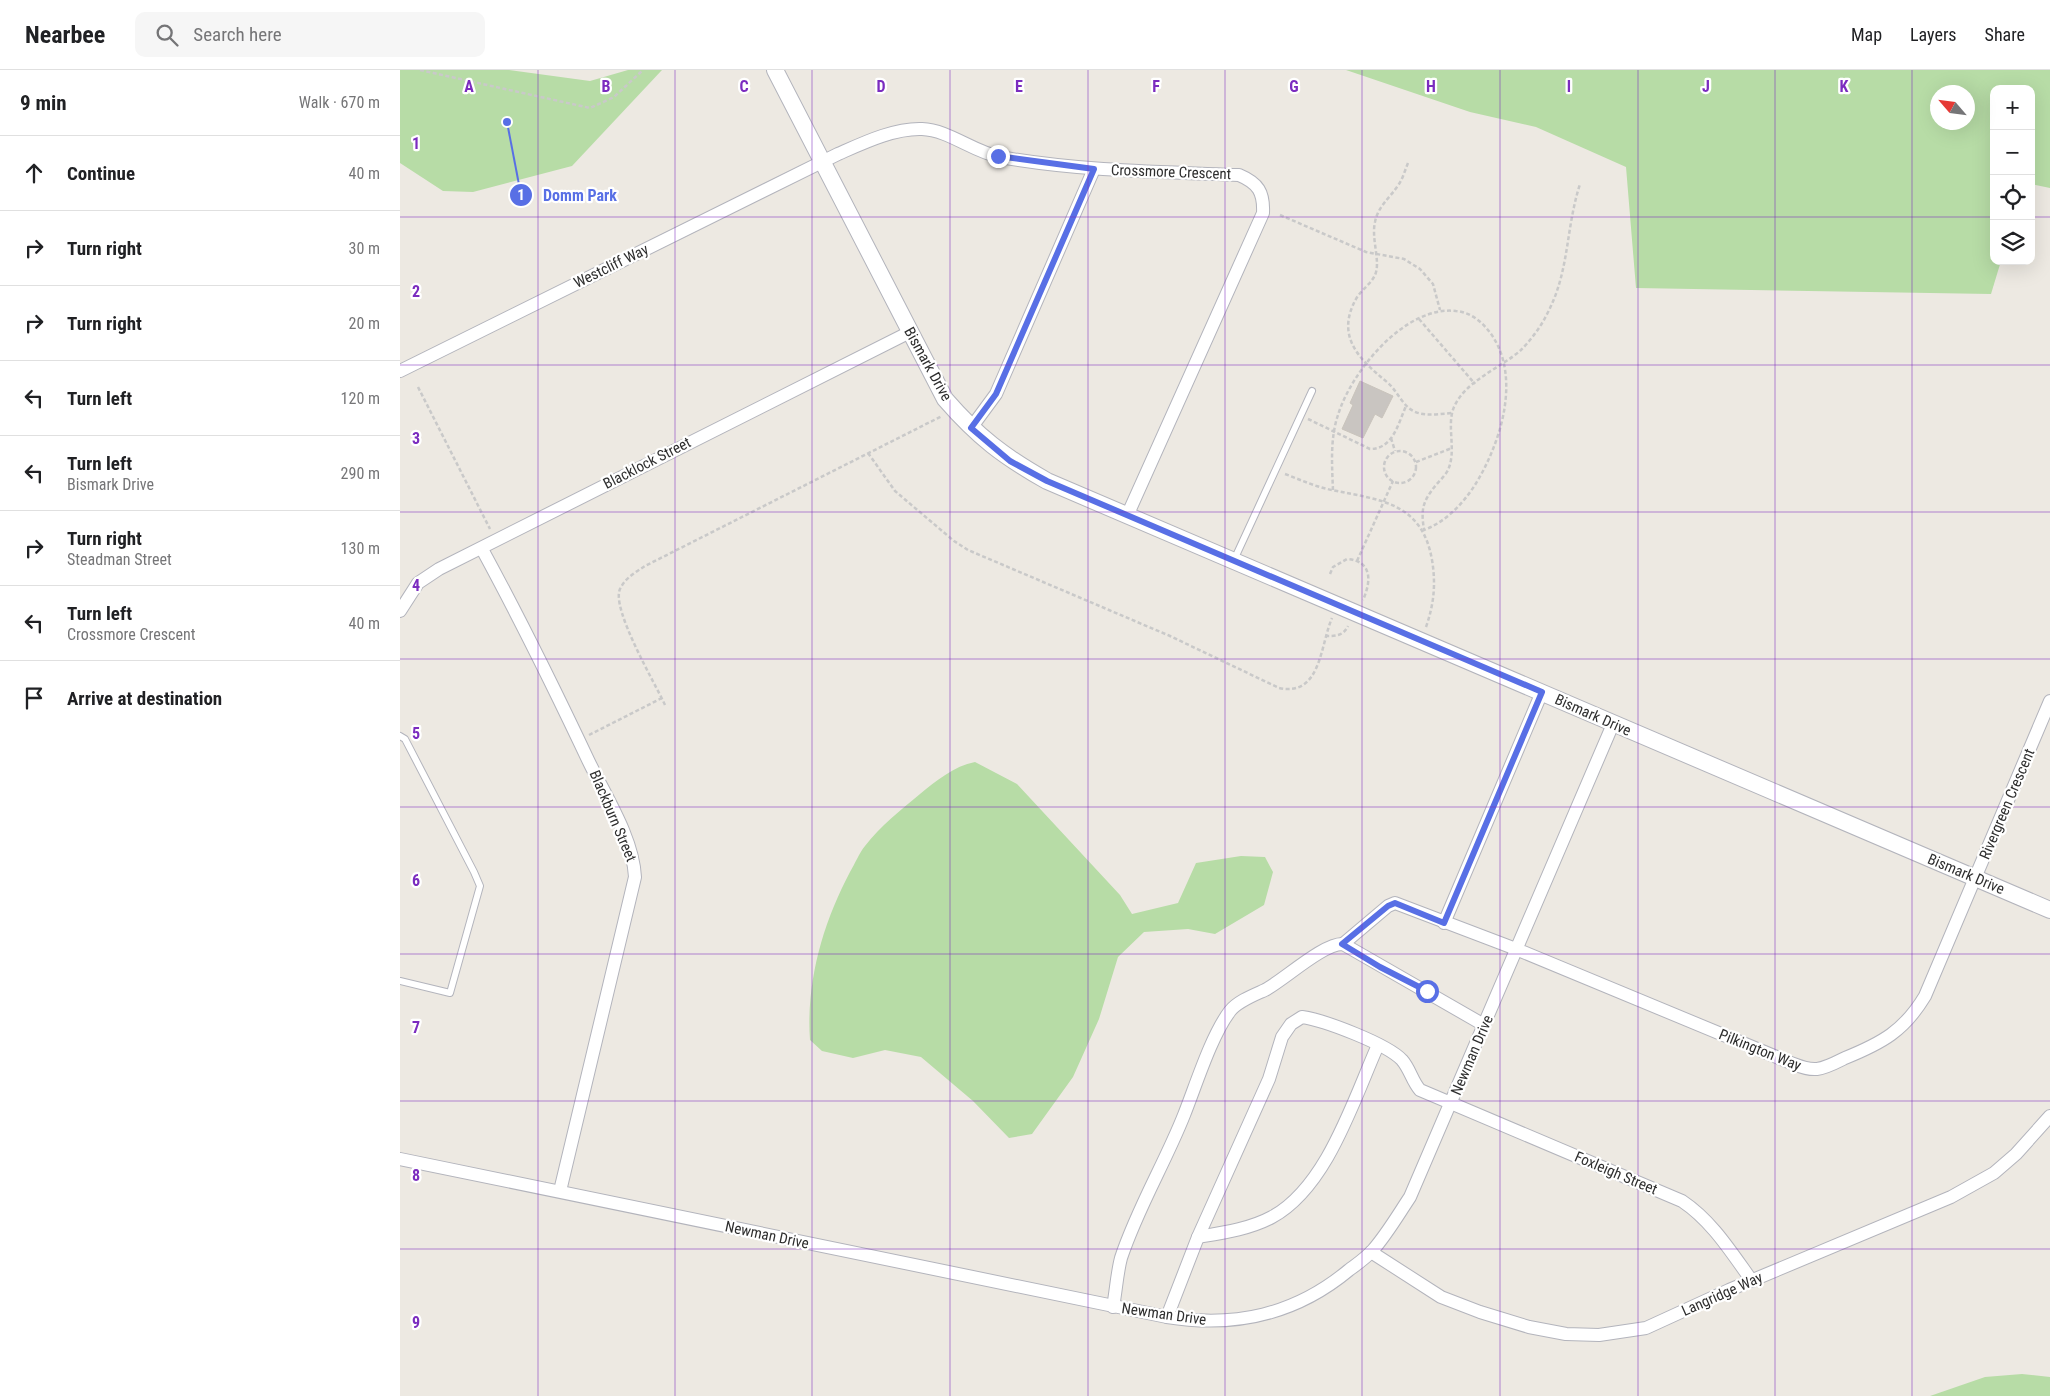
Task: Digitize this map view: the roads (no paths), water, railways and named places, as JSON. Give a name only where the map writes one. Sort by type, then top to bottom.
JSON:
[{"type":"street","name":"Bismark Drive","points":[[775,70],[944,399],[971,428],[1010,461],[1047,481],[1127,516],[2050,910]]},
{"type":"street","name":"Crossmore Crescent","points":[[822,162],[870,140],[902,131],[921,129],[936,132],[998,156],[1094,169],[1239,175],[1251,180],[1260,189],[1264,201],[1263,213],[1127,516]]},
{"type":"street","name":"Westcliff Way","points":[[400,371],[822,162]]},
{"type":"street","points":[[971,428],[996,394],[1094,169]]},
{"type":"street","name":"Blacklock Street","points":[[400,611],[418,583],[439,569],[910,332]]},
{"type":"street","name":"Blackburn Street","points":[[482,549],[525,627],[618,820],[634,863],[635,877],[560,1191]]},
{"type":"street","points":[[1444,923],[1542,692]]},
{"type":"street","name":"Rivergreen Crescent","points":[[1975,878],[2050,702]]},
{"type":"street","name":"Newman Drive","points":[[400,1159],[1167,1317],[1208,1321],[1258,1318],[1297,1304],[1318,1293],[1371,1252],[1410,1197],[1612,724]]},
{"type":"street","name":"Pilkington Way","points":[[1342,944],[1388,906],[1395,903],[1516,950],[1806,1069],[1819,1069],[1878,1044],[1896,1032],[1913,1016],[1925,996],[1975,878]]},
{"type":"street","points":[[1113,1306],[1121,1260],[1129,1236],[1168,1156],[1216,1036],[1230,1011],[1236,1005],[1279,982],[1324,949],[1334,944],[1342,944],[1484,1025]]},
{"type":"street","name":"Foxleigh Street","points":[[1167,1317],[1198,1237],[1270,1079],[1282,1037],[1291,1024],[1302,1017],[1318,1019],[1378,1045],[1402,1061],[1412,1082],[1420,1090],[1682,1201],[1696,1210],[1722,1238],[1752,1281]]},
{"type":"street","points":[[1198,1237],[1238,1230],[1271,1218],[1295,1202],[1315,1179],[1378,1045]]},
{"type":"street","name":"Langridge Way","points":[[1371,1252],[1441,1296],[1480,1312],[1566,1334],[1599,1335],[1646,1328],[1950,1197],[1994,1173],[2016,1154],[2050,1116]]},
{"type":"lane","points":[[1234,561],[1312,391]]},
{"type":"lane","points":[[400,736],[405,739],[480,886],[450,993],[400,981]]},
{"type":"place","name":"Domm Park","points":[[507,122]]}]
